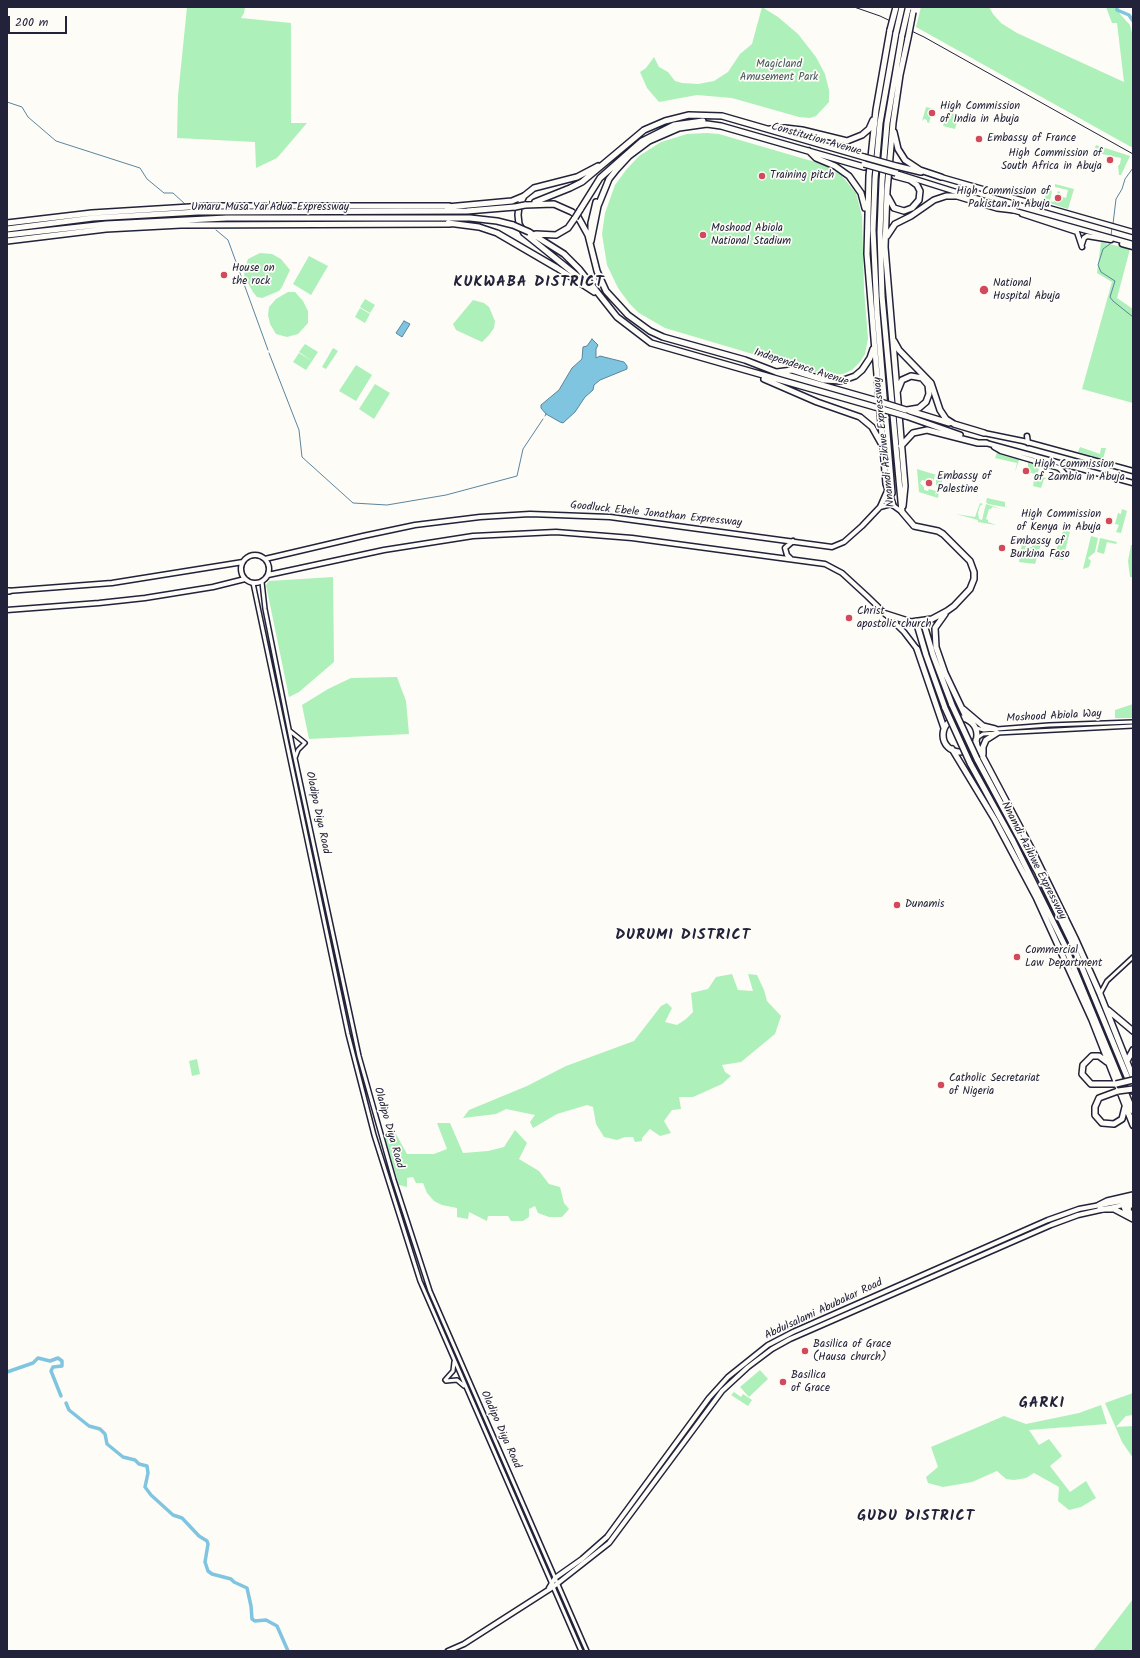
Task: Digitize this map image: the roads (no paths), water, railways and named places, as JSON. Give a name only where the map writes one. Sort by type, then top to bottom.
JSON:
[{"type":"highway","name":"Nnamdi Azikiwe Expressway","points":[[893,505],[886,484],[869,290],[867,222],[869,176],[879,86],[896,7]]},
{"type":"highway","name":"Nnamdi Azikiwe Expressway","points":[[893,505],[877,312],[873,230],[877,150],[888,67],[902,7]]},
{"type":"highway","name":"Nnamdi Azikiwe Expressway","points":[[902,512],[882,294],[880,232],[882,181],[887,123],[902,35],[911,9]]},
{"type":"highway","name":"Nnamdi Azikiwe Expressway","points":[[902,512],[905,494],[886,263],[886,191],[893,123],[908,38],[911,9]]},
{"type":"highway","points":[[879,86],[888,67]]},
{"type":"highway","points":[[895,72],[896,102]]},
{"type":"highway","points":[[768,130],[785,128],[802,130],[842,140],[856,138],[869,129],[876,110]]},
{"type":"highway","name":"Constitution Avenue","points":[[527,205],[570,188],[594,173],[628,141],[644,130],[665,121],[689,115],[722,116],[768,130],[807,147],[897,174]]},
{"type":"highway","name":"Constitution Avenue","points":[[530,233],[546,236],[556,235],[568,228],[600,178],[636,146],[652,135],[674,125],[695,122],[717,122],[798,143]]},
{"type":"highway","points":[[893,123],[896,142],[905,160],[920,170],[941,177]]},
{"type":"highway","points":[[674,125],[707,124],[729,127],[798,143]]},
{"type":"highway","points":[[636,146],[680,128],[695,125]]},
{"type":"highway","points":[[591,241],[598,206],[609,180],[617,168],[629,156],[649,141]]},
{"type":"highway","points":[[807,147],[816,158],[838,168],[852,178],[863,198],[867,222]]},
{"type":"highway","name":"Constitution Avenue","points":[[807,147],[864,157],[941,177]]},
{"type":"highway","points":[[592,250],[591,223],[597,200],[604,182],[623,156]]},
{"type":"highway","points":[[434,212],[449,206],[507,202],[524,196],[541,186],[577,177],[610,159]]},
{"type":"highway","points":[[886,191],[889,202],[894,208],[904,211],[910,210],[917,203],[920,194],[917,184],[897,174]]},
{"type":"highway","points":[[524,196],[519,206],[518,215],[519,224],[524,233],[575,274],[598,295]]},
{"type":"highway","points":[[885,247],[887,235],[895,224],[911,216],[934,200],[942,197],[957,196],[997,208],[1016,211]]},
{"type":"highway","points":[[597,200],[598,206]]},
{"type":"highway","name":"Independence Avenue","points":[[527,205],[554,204],[572,212],[585,226],[597,270],[606,290],[628,315],[644,327],[663,337],[745,360],[776,372],[984,433]]},
{"type":"highway","points":[[283,205],[306,211]]},
{"type":"highway","name":"Umaru Musa Yar'Adua Expressway","points":[[7,223],[54,216],[132,209],[283,205],[449,206]]},
{"type":"highway","name":"Umaru Musa Yar'Adua Expressway","points":[[7,229],[106,217],[190,212],[434,212],[496,210],[527,205]]},
{"type":"highway","points":[[374,206],[396,212]]},
{"type":"highway","points":[[35,225],[54,216]]},
{"type":"highway","points":[[281,223],[302,218]]},
{"type":"highway","name":"Umaru Musa Yar'Adua Expressway","points":[[7,235],[106,224],[173,220],[302,218],[483,219],[512,225],[530,233]]},
{"type":"highway","points":[[434,218],[450,224],[479,227],[497,233],[557,268],[598,295]]},
{"type":"highway","name":"Umaru Musa Yar'Adua Expressway","points":[[7,241],[56,235],[174,225],[281,223],[450,224]]},
{"type":"highway","points":[[867,254],[873,230]]},
{"type":"highway","points":[[37,231],[56,235]]},
{"type":"highway","name":"Independence Avenue","points":[[530,233],[550,244],[567,257],[622,322],[651,343],[906,416],[988,444]]},
{"type":"highway","points":[[886,263],[882,294],[892,334],[899,350],[931,383],[940,410],[946,419],[954,424],[984,433]]},
{"type":"highway","points":[[869,290],[877,312]]},
{"type":"highway","points":[[776,372],[792,370],[830,381],[846,380],[858,373],[868,362],[872,350],[873,336]]},
{"type":"highway","points":[[716,362],[728,368],[772,382],[817,402],[860,417],[869,423],[876,431],[883,451]]},
{"type":"highway","points":[[897,398],[899,385],[905,378],[913,376],[924,380],[929,391],[927,400],[919,408],[906,410]]},
{"type":"highway","points":[[901,446],[913,433],[927,430],[978,443],[988,444]]},
{"type":"highway","points":[[886,484],[887,492]]},
{"type":"highway","points":[[902,512],[914,526],[938,531],[943,534],[965,556],[973,567],[974,579],[970,589],[947,611],[935,628],[934,634],[937,651]]},
{"type":"highway","points":[[886,614],[910,622],[932,619],[947,611]]},
{"type":"highway","name":"Nnamdi Azikiwe Expressway","points":[[916,621],[926,655],[945,708],[970,763],[1013,841],[1042,898],[1085,990],[1133,1111]]},
{"type":"highway","name":"Nnamdi Azikiwe Expressway","points":[[923,621],[952,705],[977,759],[1037,871],[1088,981],[1133,1090]]},
{"type":"highway","points":[[917,649],[944,728],[944,738],[952,749],[960,752],[968,750],[977,739],[976,728],[960,705],[937,651],[925,630]]},
{"type":"highway","points":[[960,705],[983,726],[996,731],[986,740],[983,747],[983,755]]},
{"type":"highway","points":[[944,728],[948,722],[955,719],[962,718],[969,720]]},
{"type":"highway","name":"Nnamdi Azikiwe Expressway","points":[[977,739],[977,744],[1057,900],[1095,982],[1133,1077]]},
{"type":"highway","name":"Nnamdi Azikiwe Expressway","points":[[952,749],[956,753],[995,820],[1045,917],[1080,994],[1133,1124]]},
{"type":"highway","points":[[1014,816],[1023,846]]},
{"type":"highway","points":[[995,820],[1013,841]]},
{"type":"highway","points":[[1037,871],[1057,900]]},
{"type":"highway","points":[[1042,898],[1045,917]]},
{"type":"highway","points":[[1106,1009],[1133,1032]]},
{"type":"highway","points":[[1127,1061],[1133,1050]]},
{"type":"highway","points":[[1108,1063],[1099,1056],[1092,1056],[1083,1065],[1082,1074],[1090,1084],[1116,1084],[1133,1080]]},
{"type":"highway","points":[[1125,1106],[1123,1116],[1114,1124],[1102,1123],[1095,1115],[1094,1107],[1099,1098],[1118,1091],[1133,1090]]},
{"type":"highway","points":[[1129,1100],[1133,1124]]},
{"type":"highway","points":[[1100,1207],[1107,1200],[1133,1195]]},
{"type":"highway","points":[[1123,1204],[1125,1212],[1132,1217]]},
{"type":"highway","points":[[1132,1217],[1128,1210],[1129,1206],[1133,1204]]},
{"type":"highway","points":[[1100,1207],[1114,1209],[1132,1217]]},
{"type":"main road","name":"Constitution Avenue","points":[[897,174],[1095,235],[1133,244]]},
{"type":"main road","points":[[941,177],[1133,232]]},
{"type":"main road","points":[[1016,211],[1028,218],[1077,232],[1082,246],[1085,237],[1095,235]]},
{"type":"main road","points":[[1118,240],[1133,247]]},
{"type":"main road","name":"Independence Avenue","points":[[984,433],[1022,441],[1133,471]]},
{"type":"main road","points":[[988,444],[1001,451],[1062,469],[1064,473]]},
{"type":"main road","name":"Independence Avenue","points":[[988,444],[1131,482]]},
{"type":"main road","points":[[1037,458],[1046,464]]},
{"type":"main road","points":[[880,507],[887,492]]},
{"type":"main road","points":[[880,507],[888,504],[893,505],[902,512]]},
{"type":"main road","name":"Goodluck Ebele Jonathan Expressway","points":[[265,559],[362,536],[414,526],[480,517],[530,514],[610,517],[832,547],[851,536],[880,507]]},
{"type":"main road","points":[[268,575],[417,544],[473,536],[532,532],[576,533],[632,538],[825,564],[842,573],[886,614],[917,649]]},
{"type":"main road","points":[[793,541],[786,546],[785,550],[787,555],[793,560]]},
{"type":"main road","points":[[255,555],[265,559],[269,566],[268,575],[262,582],[253,583],[245,579],[241,571],[243,562],[246,558],[255,555]]},
{"type":"main road","points":[[8,591],[112,583],[243,562]]},
{"type":"main road","points":[[7,610],[121,601],[184,592],[245,579]]},
{"type":"main road","name":"Oladipo Diya Road","points":[[262,582],[265,609],[295,758],[359,1056],[374,1115],[420,1265],[440,1315],[587,1651]]},
{"type":"main road","name":"Oladipo Diya Road","points":[[253,583],[358,1077],[420,1281],[551,1586],[581,1651]]},
{"type":"main road","name":"Moshood Abiola Way","points":[[977,739],[983,734],[996,731],[1049,725],[1133,722]]},
{"type":"main road","name":"Moshood Abiola Way","points":[[976,728],[996,731],[1133,726]]},
{"type":"main road","points":[[290,731],[305,743],[298,750],[295,758]]},
{"type":"main road","points":[[1095,982],[1101,984],[1107,981],[1133,957]]},
{"type":"main road","points":[[1100,994],[1107,981]]},
{"type":"main road","points":[[1100,1207],[1133,1199]]},
{"type":"main road","points":[[1100,1207],[1133,1204]]},
{"type":"main road","name":"Abdulsalami Abubakar Road","points":[[551,1586],[556,1578],[582,1559],[607,1537],[709,1398],[734,1372],[768,1345],[793,1332],[1009,1236],[1066,1213],[1100,1207]]},
{"type":"main road","name":"Abdulsalami Abubakar Road","points":[[551,1586],[558,1583],[584,1564],[610,1542],[722,1391],[738,1375],[766,1353],[790,1339],[1034,1232],[1100,1207]]},
{"type":"main road","points":[[452,1354],[454,1368],[452,1374],[446,1380],[457,1380],[468,1393]]},
{"type":"main road","points":[[448,1651],[464,1644],[551,1586]]},
{"type":"water","points":[[404,321],[410,324],[402,337],[396,333]]},
{"type":"water","points":[[592,339],[598,345],[596,349],[596,358],[600,356],[624,362],[627,369],[600,380],[594,385],[593,390],[585,397],[575,412],[563,423],[560,422],[546,414],[541,408],[541,405],[559,390],[572,368],[582,359],[583,347],[587,346]]},
{"type":"waterway","points":[[1117,7],[1117,10],[1129,15],[1133,21]]},
{"type":"waterway","points":[[7,102],[22,107],[28,117],[56,141],[140,168],[147,179],[164,193],[173,193],[185,204]]},
{"type":"waterway","points":[[1113,224],[1116,199],[1122,189],[1125,179],[1133,168]]},
{"type":"waterway","points":[[1111,236],[1112,227]]},
{"type":"waterway","points":[[216,230],[228,240],[268,350]]},
{"type":"waterway","points":[[1111,241],[1110,244],[1103,249],[1098,265],[1101,272],[1115,281],[1110,297],[1133,317]]},
{"type":"waterway","points":[[269,353],[299,430],[302,457],[353,503],[387,505],[446,495],[517,476],[523,449],[543,419]]},
{"type":"waterway","points":[[7,1372],[33,1363],[38,1358],[50,1361],[58,1358],[62,1361],[62,1366],[53,1367],[51,1371],[61,1396]]},
{"type":"waterway","points":[[66,1403],[69,1410],[89,1426],[100,1429],[105,1434],[107,1444],[123,1457],[135,1460],[139,1464],[147,1466],[148,1473],[145,1487],[151,1495],[173,1515],[182,1518],[199,1536],[207,1541],[208,1544],[205,1562],[208,1571],[212,1574],[231,1579],[247,1588],[252,1619],[255,1621],[266,1620],[277,1626],[288,1651]]},
{"type":"tram line","points":[[854,7],[880,16],[924,37],[1133,154]]},
{"type":"place","name":"High Commission of India in Abuja","points":[[932,113]]},
{"type":"place","name":"Embassy of France","points":[[979,139]]},
{"type":"place","name":"High Commission of South Africa in Abuja","points":[[1110,160]]},
{"type":"place","name":"Training pitch","points":[[762,176]]},
{"type":"place","name":"High Commission of Pakistan in Abuja","points":[[1058,198]]},
{"type":"place","name":"Moshood Abiola National Stadium","points":[[703,235]]},
{"type":"place","name":"House on the rock","points":[[224,275]]},
{"type":"place","name":"National Hospital Abuja","points":[[984,290]]},
{"type":"place","name":"High Commission of Zambia in Abuja","points":[[1026,471]]},
{"type":"place","name":"Embassy of Palestine","points":[[929,483]]},
{"type":"place","name":"High Commission of Kenya in Abuja","points":[[1109,521]]},
{"type":"place","name":"Embassy of Burkina Faso","points":[[1002,548]]},
{"type":"place","name":"Christ apostolic church","points":[[849,618]]},
{"type":"place","name":"Dunamis","points":[[897,905]]},
{"type":"place","name":"Commercial Law Department","points":[[1017,957]]},
{"type":"place","name":"Catholic Secretariat of Nigeria","points":[[941,1085]]},
{"type":"place","name":"Basilica of Grace (Hausa church)","points":[[805,1351]]},
{"type":"place","name":"Basilica of Grace","points":[[783,1382]]},
{"type":"district","name":"KUKWABA DISTRICT","points":[[529,283]]},
{"type":"district","name":"DURUMI DISTRICT","points":[[683,936]]},
{"type":"district","name":"GARKI","points":[[1042,1404]]},
{"type":"district","name":"GUDU DISTRICT","points":[[916,1517]]},
{"type":"park label","name":"Magicland Amusement Park","points":[[779,71]]}]
